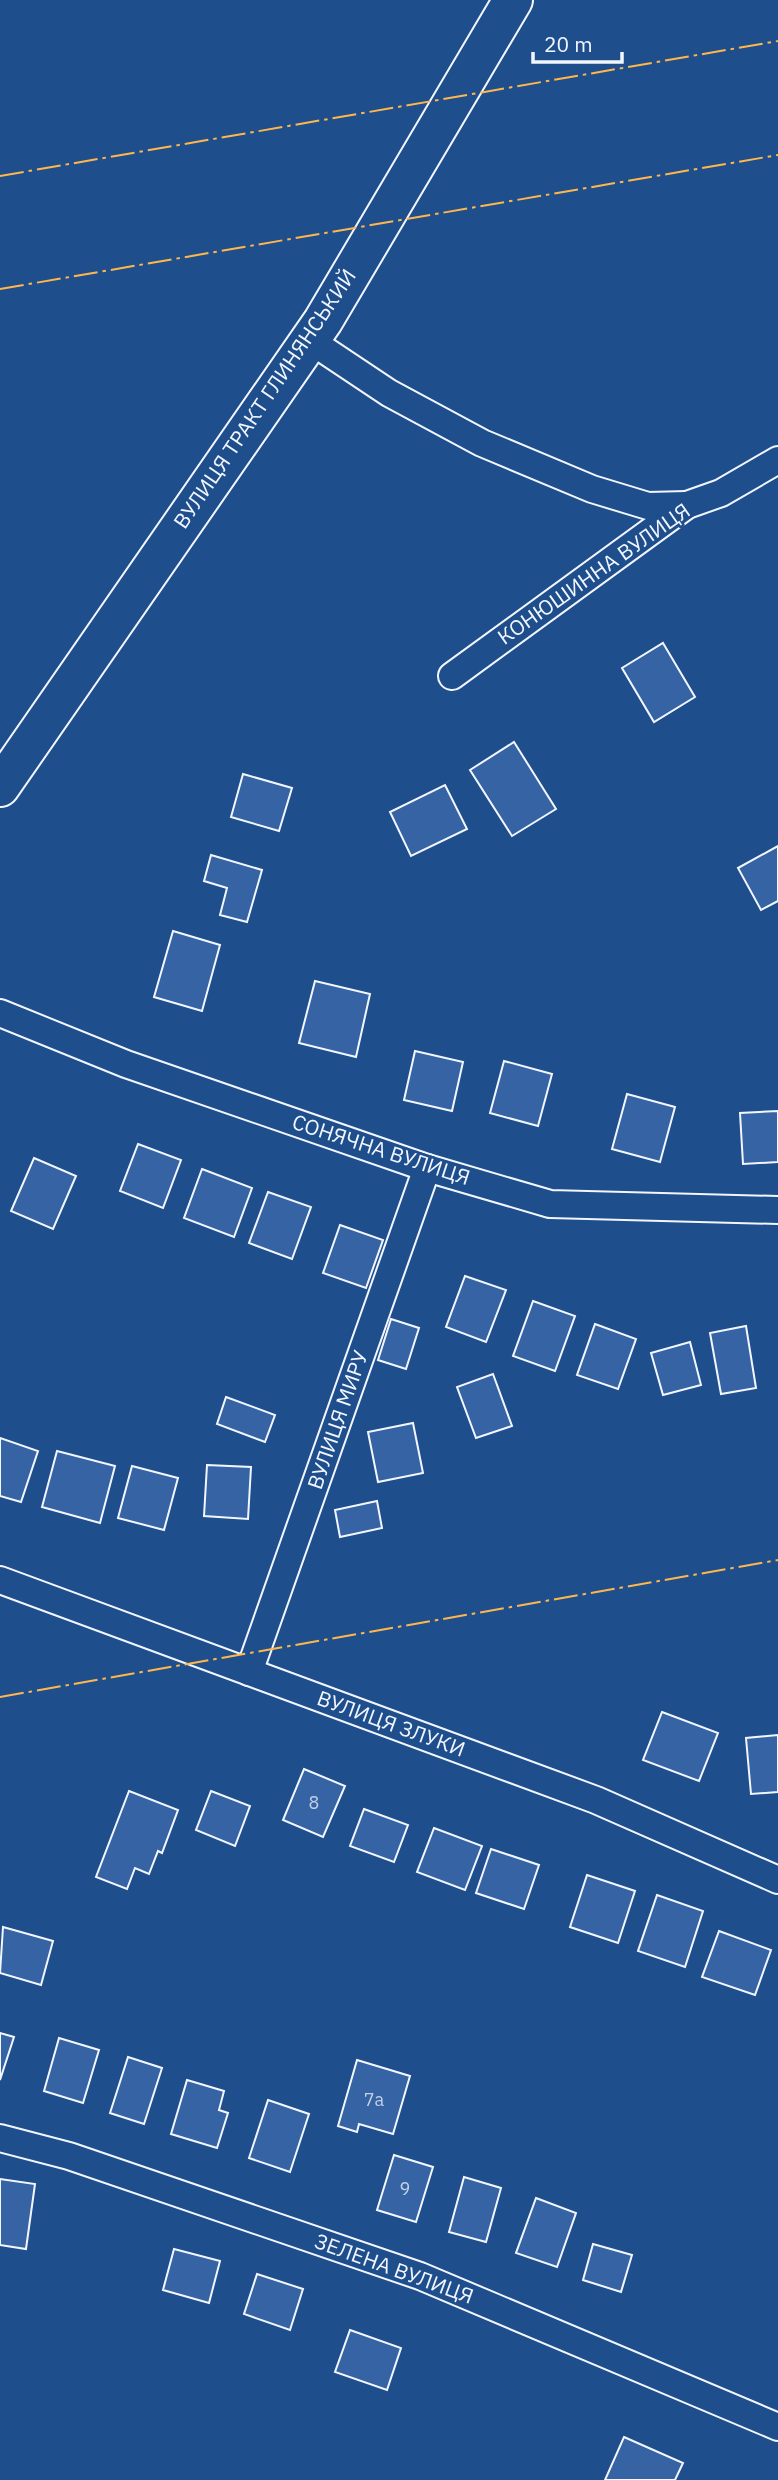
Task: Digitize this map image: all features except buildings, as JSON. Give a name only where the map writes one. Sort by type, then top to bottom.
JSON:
[{"type":"main road","name":"ВУЛИЦЯ ТРАКТ ГЛИНЯНСЬКИЙ","points":[[0,787],[323,321],[513,0]]},
{"type":"street","points":[[308,340],[388,393],[482,443],[592,489],[648,506],[687,505]]},
{"type":"street","name":"КОНЮШИННА ВУЛИЦЯ","points":[[452,676],[687,505],[720,493],[778,460]]},
{"type":"street","name":"СОНЯЧНА ВУЛИЦЯ","points":[[0,1013],[126,1064],[427,1168],[550,1204],[778,1210]]},
{"type":"street","name":"ВУЛИЦЯ МИРУ","points":[[249,1672],[427,1168]]},
{"type":"street","name":"ВУЛИЦЯ ЗЛУКИ","points":[[0,1580],[596,1800],[778,1880]]},
{"type":"street","points":[[744,1865],[778,1858]]},
{"type":"street","name":"ЗЕЛЕНА ВУЛИЦЯ","points":[[0,2138],[69,2156],[420,2276],[778,2427]]},
{"type":"power","points":[[0,176],[778,41]]},
{"type":"power","points":[[0,289],[778,155]]},
{"type":"power","points":[[0,1697],[778,1560]]}]
